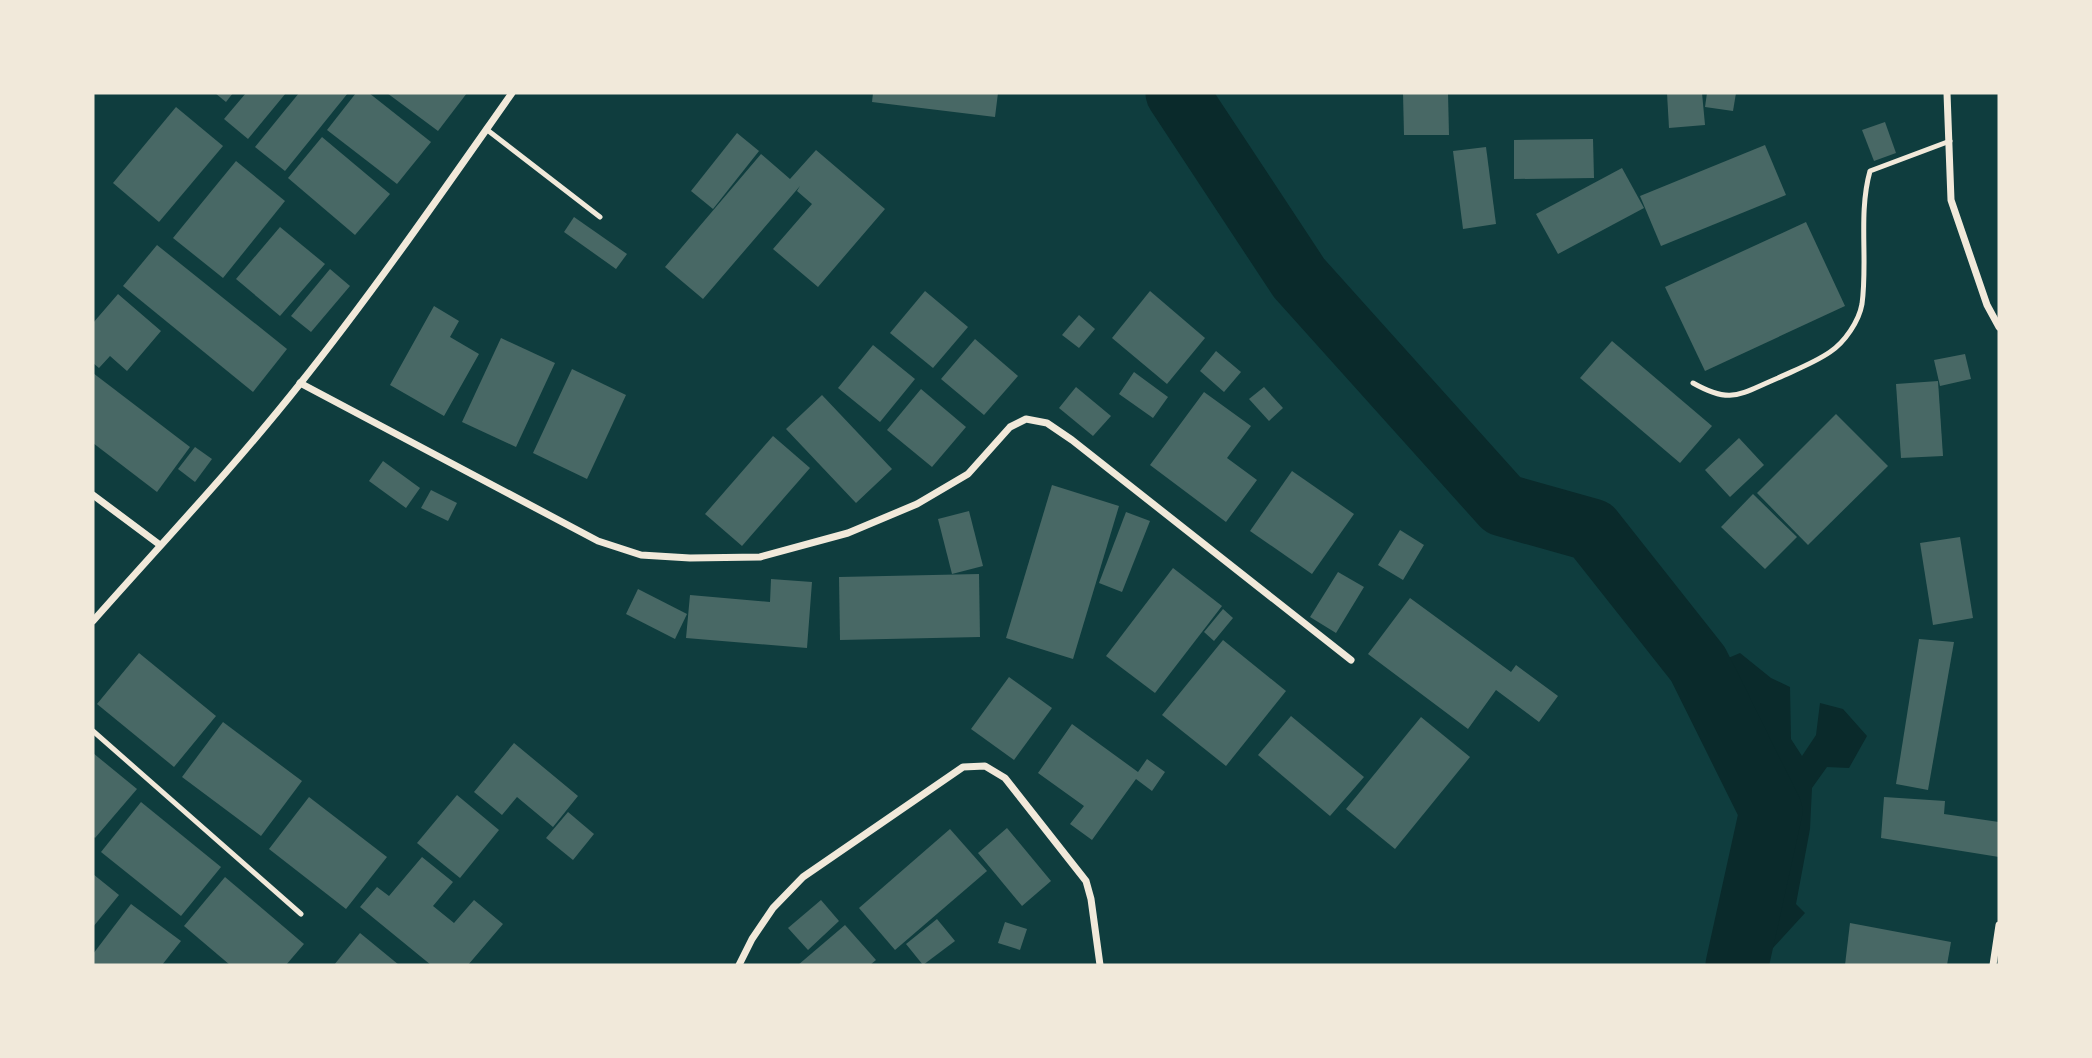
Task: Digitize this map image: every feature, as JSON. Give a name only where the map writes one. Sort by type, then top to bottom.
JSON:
[{"type":"street","points":[[93,621],[247,448],[300,383],[512,93]]},
{"type":"street","points":[[1947,93],[1951,200],[1987,304],[1999,327]]},
{"type":"street","points":[[300,383],[598,541],[641,555],[690,558],[760,557],[848,533],[917,504],[968,474],[1010,427],[1026,419],[1047,423],[1083,448],[1351,660]]},
{"type":"street","points":[[93,495],[160,545]]},
{"type":"street","points":[[739,965],[752,939],[773,908],[803,877],[963,767],[985,766],[1005,778],[1086,881],[1100,965]]},
{"type":"street","points":[[1993,965],[1999,925]]},
{"type":"lane","points":[[486,129],[600,216]]},
{"type":"lane","points":[[1693,383],[1725,397],[1742,393],[1808,365],[1832,351],[1846,337],[1862,306],[1864,191],[1870,171],[1950,141]]},
{"type":"lane","points":[[93,731],[301,914]]},
{"type":"water","points":[[1740,653],[1771,678],[1790,687],[1791,739],[1802,756],[1816,735],[1820,703],[1843,709],[1867,736],[1849,768],[1827,767],[1812,788],[1810,829],[1796,904],[1805,913],[1773,948],[1750,947],[1781,805],[1707,667]]},
{"type":"building","points":[[215,93],[233,93],[226,102]]},
{"type":"building","points":[[246,93],[286,93],[248,139],[224,119]]},
{"type":"building","points":[[299,93],[348,93],[285,171],[255,147]]},
{"type":"building","points":[[356,93],[369,93],[431,142],[397,184],[327,130]]},
{"type":"building","points":[[387,93],[467,93],[438,131]]},
{"type":"building","points":[[873,93],[998,93],[995,117],[872,102]]},
{"type":"building","points":[[1403,93],[1448,93],[1449,135],[1404,135]]},
{"type":"building","points":[[1667,93],[1702,93],[1705,125],[1669,128]]},
{"type":"building","points":[[1707,93],[1736,93],[1733,111],[1705,107]]},
{"type":"building","points":[[176,107],[223,146],[159,222],[113,183]]},
{"type":"building","points":[[1885,122],[1896,153],[1874,161],[1862,130]]},
{"type":"building","points":[[737,133],[759,151],[713,209],[691,191]]},
{"type":"building","points":[[322,137],[390,194],[355,235],[288,178]]},
{"type":"building","points":[[1593,139],[1594,178],[1514,179],[1514,140]]},
{"type":"building","points":[[1765,145],[1786,195],[1661,246],[1640,196]]},
{"type":"building","points":[[1486,147],[1496,224],[1463,229],[1453,151]]},
{"type":"building","points":[[816,150],[885,209],[818,287],[773,249],[812,204],[797,191],[800,186],[703,299],[665,267],[761,154],[790,179]]},
{"type":"building","points":[[236,161],[285,201],[223,278],[173,238]]},
{"type":"building","points":[[1622,168],[1644,208],[1558,254],[1536,214]]},
{"type":"building","points":[[574,217],[627,254],[616,269],[564,232]]},
{"type":"building","points":[[1806,222],[1845,306],[1705,371],[1665,287]]},
{"type":"building","points":[[280,227],[325,264],[280,316],[236,279]]},
{"type":"building","points":[[157,245],[287,349],[253,392],[123,286]]},
{"type":"building","points":[[330,269],[350,286],[311,332],[291,316]]},
{"type":"building","points":[[925,291],[968,327],[933,368],[890,333]]},
{"type":"building","points":[[1150,291],[1205,338],[1167,384],[1112,338]]},
{"type":"building","points":[[118,294],[161,331],[127,371],[110,356],[99,368],[93,363],[93,323]]},
{"type":"building","points":[[434,306],[459,321],[450,337],[479,354],[444,416],[390,385]]},
{"type":"building","points":[[1079,315],[1095,329],[1079,348],[1062,335]]},
{"type":"building","points":[[501,338],[555,363],[516,447],[462,422]]},
{"type":"building","points":[[975,339],[1018,376],[984,415],[941,379]]},
{"type":"building","points":[[1612,341],[1712,426],[1680,463],[1580,378]]},
{"type":"building","points":[[873,345],[915,379],[880,422],[838,388]]},
{"type":"building","points":[[1216,351],[1241,372],[1224,392],[1200,371]]},
{"type":"building","points":[[1965,354],[1971,379],[1940,386],[1934,360]]},
{"type":"building","points":[[572,369],[626,395],[587,479],[533,453]]},
{"type":"building","points":[[1134,372],[1168,397],[1153,418],[1119,394]]},
{"type":"building","points":[[93,373],[190,447],[157,492],[93,443]]},
{"type":"building","points":[[1938,381],[1943,456],[1901,458],[1896,384]]},
{"type":"building","points":[[1076,387],[1111,416],[1093,436],[1059,408]]},
{"type":"building","points":[[1264,387],[1283,408],[1269,421],[1249,399]]},
{"type":"building","points":[[921,389],[966,427],[932,467],[887,430]]},
{"type":"building","points":[[1204,392],[1251,426],[1227,458],[1257,480],[1226,522],[1150,465]]},
{"type":"building","points":[[822,395],[892,469],[856,503],[786,429]]},
{"type":"building","points":[[1836,414],[1888,466],[1808,545],[1757,493]]},
{"type":"building","points":[[773,436],[810,468],[742,546],[705,514]]},
{"type":"building","points":[[1739,438],[1764,465],[1730,497],[1705,470]]},
{"type":"building","points":[[195,447],[212,459],[195,482],[178,469]]},
{"type":"building","points":[[383,461],[420,488],[406,508],[369,481]]},
{"type":"building","points":[[1292,471],[1354,514],[1312,574],[1250,531]]},
{"type":"building","points":[[1052,485],[1119,506],[1073,659],[1006,638]]},
{"type":"building","points":[[431,490],[457,503],[448,521],[421,508]]},
{"type":"building","points":[[1753,494],[1797,537],[1765,569],[1721,527]]},
{"type":"building","points":[[969,511],[983,566],[952,574],[938,519]]},
{"type":"building","points":[[1126,512],[1150,521],[1122,592],[1099,583]]},
{"type":"building","points":[[1400,530],[1424,545],[1403,580],[1378,565]]},
{"type":"building","points":[[1960,537],[1973,618],[1933,625],[1920,543]]},
{"type":"building","points":[[1173,568],[1222,606],[1155,693],[1106,656]]},
{"type":"building","points":[[1338,572],[1364,587],[1336,633],[1310,617]]},
{"type":"building","points":[[979,574],[980,637],[840,640],[839,577]]},
{"type":"building","points":[[771,579],[812,582],[807,648],[686,638],[690,595],[770,602]]},
{"type":"building","points":[[638,589],[687,614],[675,639],[626,614]]},
{"type":"building","points":[[1410,598],[1511,672],[1516,665],[1558,696],[1539,722],[1496,690],[1468,729],[1368,654]]},
{"type":"building","points":[[1223,609],[1233,618],[1214,641],[1204,632]]},
{"type":"building","points":[[1919,639],[1954,642],[1928,790],[1896,784]]},
{"type":"building","points":[[1223,640],[1286,691],[1226,766],[1162,715]]},
{"type":"building","points":[[139,653],[216,716],[174,767],[97,704]]},
{"type":"building","points":[[1009,677],[1052,708],[1014,760],[971,729]]},
{"type":"building","points":[[1291,716],[1364,777],[1330,816],[1258,755]]},
{"type":"building","points":[[1421,717],[1470,757],[1395,849],[1346,809]]},
{"type":"building","points":[[223,722],[302,781],[261,836],[182,777]]},
{"type":"building","points":[[1072,724],[1138,772],[1147,759],[1165,772],[1152,791],[1136,779],[1092,840],[1070,824],[1084,806],[1038,773]]},
{"type":"building","points":[[514,743],[578,796],[553,827],[517,797],[502,815],[474,792]]},
{"type":"building","points":[[93,753],[137,789],[95,838],[93,836]]},
{"type":"building","points":[[457,795],[499,830],[460,878],[417,843]]},
{"type":"building","points":[[309,797],[387,857],[346,909],[269,849]]},
{"type":"building","points":[[1884,797],[1945,801],[1944,814],[1999,822],[1999,857],[1881,838]]},
{"type":"building","points":[[141,802],[221,867],[181,916],[101,852]]},
{"type":"building","points":[[568,812],[594,834],[573,860],[546,838]]},
{"type":"building","points":[[1007,828],[1051,881],[1022,906],[978,853]]},
{"type":"building","points":[[950,829],[987,871],[895,950],[859,908]]},
{"type":"building","points":[[422,857],[453,882],[433,906],[454,923],[474,900],[503,924],[468,965],[431,965],[360,907],[377,887],[389,896]]},
{"type":"building","points":[[93,874],[119,895],[93,927]]},
{"type":"building","points":[[225,877],[304,944],[286,965],[230,965],[184,926]]},
{"type":"building","points":[[821,900],[839,921],[808,950],[788,928]]},
{"type":"building","points":[[131,904],[181,941],[162,965],[93,965],[93,954]]},
{"type":"building","points":[[937,919],[955,941],[923,965],[906,944]]},
{"type":"building","points":[[1005,922],[1027,929],[1020,950],[998,943]]},
{"type":"building","points":[[1850,923],[1951,942],[1947,965],[1845,965]]},
{"type":"building","points":[[845,925],[876,960],[870,965],[798,965]]},
{"type":"building","points":[[360,933],[399,965],[334,965]]},
{"type":"waterway","points":[[1177,93],[1299,278],[1503,505],[1592,530],[1698,664],[1771,811],[1737,965]]}]
